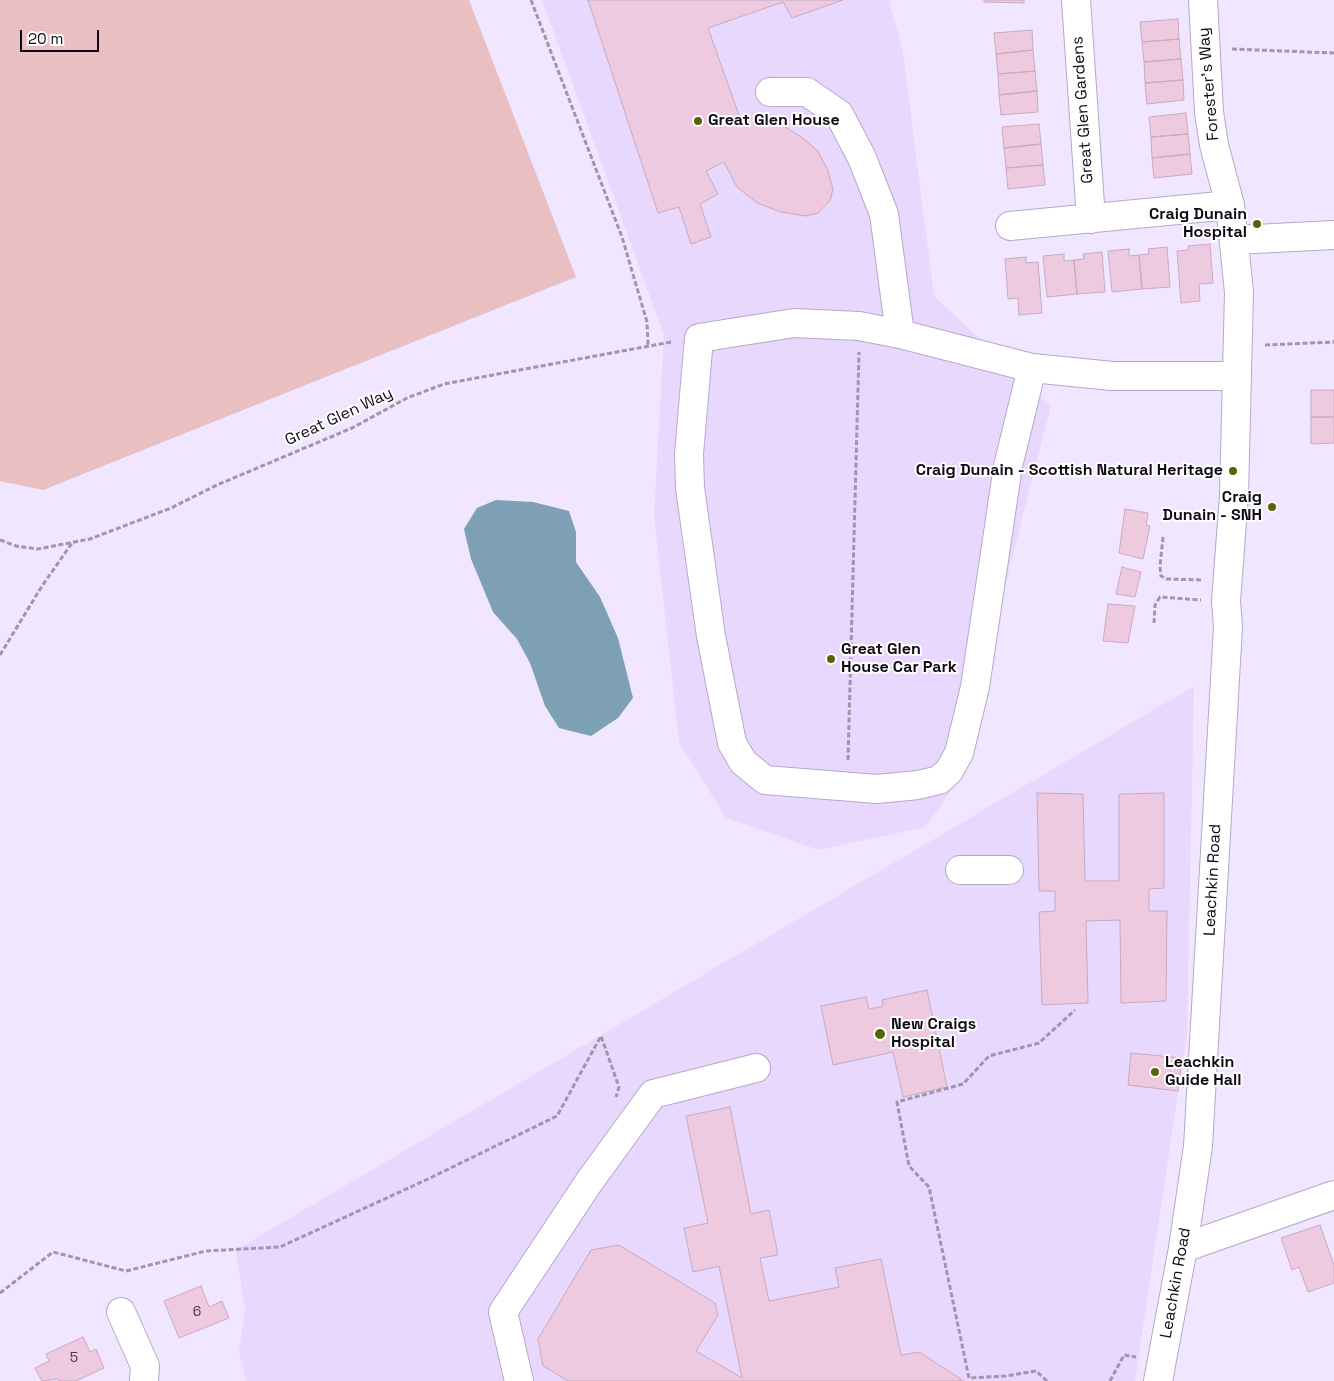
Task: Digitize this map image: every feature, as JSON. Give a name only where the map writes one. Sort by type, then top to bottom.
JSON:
[{"type":"street","name":"Great Glen Gardens","points":[[1076,0],[1091,219]]},
{"type":"street","name":"Forester's Way","points":[[1203,0],[1211,129],[1230,205],[1235,240],[1239,292],[1237,376]]},
{"type":"street","points":[[770,92],[807,92],[839,114],[862,158],[884,214],[900,334]]},
{"type":"street","points":[[1010,226],[1230,205]]},
{"type":"street","points":[[1235,240],[1334,235]]},
{"type":"street","points":[[1032,368],[1008,466],[975,687],[959,753],[949,771],[939,780],[918,785],[877,789],[765,780],[743,762],[732,743],[712,636],[690,488],[689,454],[699,338],[794,323],[859,326],[900,334],[1032,368],[1112,376],[1237,376]]},
{"type":"street","name":"Leachkin Road","points":[[1160,1370],[1183,1248],[1198,1146],[1228,627],[1227,590],[1234,496],[1237,376]]},
{"type":"street","points":[[960,870],[1009,870]]},
{"type":"street","points":[[519,1381],[503,1312],[589,1182],[653,1094],[756,1068]]},
{"type":"street","points":[[1183,1248],[1334,1195]]},
{"type":"street","points":[[121,1312],[144,1366],[144,1381]]},
{"type":"path","points":[[531,0],[622,237],[647,322],[648,346]]},
{"type":"path","points":[[1231,48],[1334,53]]},
{"type":"path","points":[[848,788],[859,326]]},
{"type":"path","name":"Great Glen Way","points":[[0,540],[16,546],[38,548],[73,543],[125,526],[171,508],[217,485],[352,428],[408,398],[444,384],[504,371],[592,358],[648,346],[699,338]]},
{"type":"path","points":[[1238,344],[1334,342]]},
{"type":"path","points":[[1163,536],[1161,576],[1167,579],[1227,590]]},
{"type":"path","points":[[0,655],[42,586],[73,543]]},
{"type":"path","points":[[1154,623],[1156,605],[1160,597],[1227,590]]},
{"type":"path","points":[[1048,1381],[1036,1371],[1006,1376],[970,1378],[929,1187],[909,1166],[896,1102],[963,1084],[989,1056],[1039,1043],[1076,1010]]},
{"type":"path","points":[[0,1293],[53,1252],[126,1270],[206,1251],[280,1246],[428,1179],[557,1116],[601,1036],[619,1087],[613,1106]]},
{"type":"path","points":[[1110,1381],[1124,1355],[1160,1370]]},
{"type":"shaded area","points":[[0,0],[469,0],[576,277],[43,490],[0,481]]},
{"type":"shaded area","points":[[542,0],[889,0],[903,52],[934,296],[1051,406],[953,788],[925,827],[819,850],[726,818],[679,742],[654,515],[664,335]]},
{"type":"shaded area","name":"New Craigs Hospital","points":[[1194,686],[1187,1033],[1135,1381],[246,1381],[239,1351],[245,1311],[236,1250]]},
{"type":"water","points":[[496,500],[533,502],[569,511],[576,532],[576,562],[600,597],[618,638],[633,698],[618,718],[591,736],[559,728],[545,706],[530,663],[517,639],[493,612],[471,559],[464,529],[477,508]]},
{"type":"building","name":"Great Glen House","points":[[588,0],[843,0],[792,18],[783,2],[708,28],[740,118],[757,118],[780,124],[800,136],[818,151],[828,171],[833,189],[830,201],[818,213],[806,216],[781,212],[757,203],[737,187],[724,162],[706,171],[718,194],[700,204],[711,237],[691,244],[679,207],[658,213]]},
{"type":"building","points":[[984,0],[1024,0],[1024,3],[984,2]]},
{"type":"building","points":[[1178,19],[1179,39],[1142,42],[1140,22]]},
{"type":"building","points":[[1032,30],[1033,50],[996,54],[994,33]]},
{"type":"building","points":[[1179,39],[1181,59],[1144,62],[1142,42]]},
{"type":"building","points":[[1033,50],[1035,71],[998,74],[996,54]]},
{"type":"building","points":[[1181,59],[1183,80],[1145,83],[1144,62]]},
{"type":"building","points":[[1035,71],[1037,91],[999,95],[998,74]]},
{"type":"building","points":[[1183,80],[1184,100],[1147,104],[1145,83]]},
{"type":"building","points":[[1037,91],[1038,112],[1001,115],[999,95]]},
{"type":"building","points":[[1186,113],[1188,134],[1151,137],[1149,117]]},
{"type":"building","points":[[1039,124],[1041,144],[1004,148],[1002,127]]},
{"type":"building","points":[[1188,134],[1190,154],[1152,158],[1151,137]]},
{"type":"building","points":[[1041,144],[1043,165],[1006,168],[1004,148]]},
{"type":"building","points":[[1190,154],[1192,174],[1154,178],[1152,158]]},
{"type":"building","points":[[1043,165],[1045,185],[1008,189],[1006,168]]},
{"type":"building","points":[[1210,244],[1213,283],[1199,284],[1200,301],[1181,303],[1177,251],[1188,250],[1188,246]]},
{"type":"building","points":[[1167,247],[1170,287],[1142,289],[1139,255],[1149,254],[1148,249]]},
{"type":"building","points":[[1129,249],[1129,256],[1139,255],[1142,289],[1112,292],[1108,251]]},
{"type":"building","points":[[1102,252],[1105,292],[1077,294],[1074,260],[1084,259],[1083,254]]},
{"type":"building","points":[[1064,254],[1064,261],[1074,260],[1077,294],[1047,297],[1043,256]]},
{"type":"building","points":[[1026,257],[1026,263],[1038,262],[1042,313],[1019,315],[1018,298],[1008,299],[1005,259]]},
{"type":"building","points":[[1311,390],[1334,390],[1334,417],[1311,417]]},
{"type":"building","points":[[1311,417],[1334,417],[1334,443],[1311,444]]},
{"type":"building","points":[[1125,509],[1148,513],[1146,525],[1150,526],[1143,559],[1119,553]]},
{"type":"building","points":[[1122,567],[1141,572],[1135,597],[1116,594]]},
{"type":"building","points":[[1108,604],[1135,606],[1128,643],[1103,641]]},
{"type":"building","points":[[1037,793],[1083,794],[1085,881],[1119,881],[1119,794],[1164,793],[1164,888],[1149,889],[1149,911],[1167,911],[1166,1001],[1121,1003],[1120,920],[1086,921],[1088,1003],[1042,1005],[1039,912],[1055,911],[1055,891],[1039,891]]},
{"type":"building","points":[[927,990],[947,1087],[903,1097],[893,1052],[833,1065],[821,1006],[866,997],[869,1009],[883,1006],[882,1000]]},
{"type":"building","name":"Leachkin Guide Hall","points":[[1131,1053],[1182,1058],[1178,1091],[1128,1085]]},
{"type":"building","points":[[730,1107],[751,1214],[769,1210],[778,1255],[760,1258],[769,1301],[839,1287],[835,1268],[881,1259],[901,1355],[919,1352],[964,1381],[568,1381],[543,1366],[538,1339],[591,1250],[619,1245],[715,1303],[718,1315],[696,1351],[742,1378],[719,1266],[693,1272],[684,1228],[708,1223],[686,1116]]},
{"type":"building","points":[[1320,1225],[1334,1265],[1334,1283],[1308,1292],[1299,1267],[1292,1270],[1281,1238]]},
{"type":"building","points":[[201,1286],[209,1307],[222,1301],[229,1318],[179,1338],[164,1301]]},
{"type":"building","points":[[83,1337],[90,1352],[96,1349],[104,1368],[76,1381],[59,1381],[58,1379],[42,1381],[35,1368],[49,1361],[46,1354]]},
{"type":"place","name":"Great Glen House","points":[[698,121]]},
{"type":"place","name":"Craig Dunain Hospital","points":[[1257,224]]},
{"type":"place","name":"Craig Dunain - Scottish Natural Heritage","points":[[1233,471]]},
{"type":"place","name":"Craig Dunain - SNH","points":[[1272,507]]},
{"type":"place","name":"Great Glen House Car Park","points":[[831,659]]},
{"type":"place","name":"New Craigs Hospital","points":[[880,1034]]},
{"type":"place","name":"Leachkin Guide Hall","points":[[1155,1072]]}]
